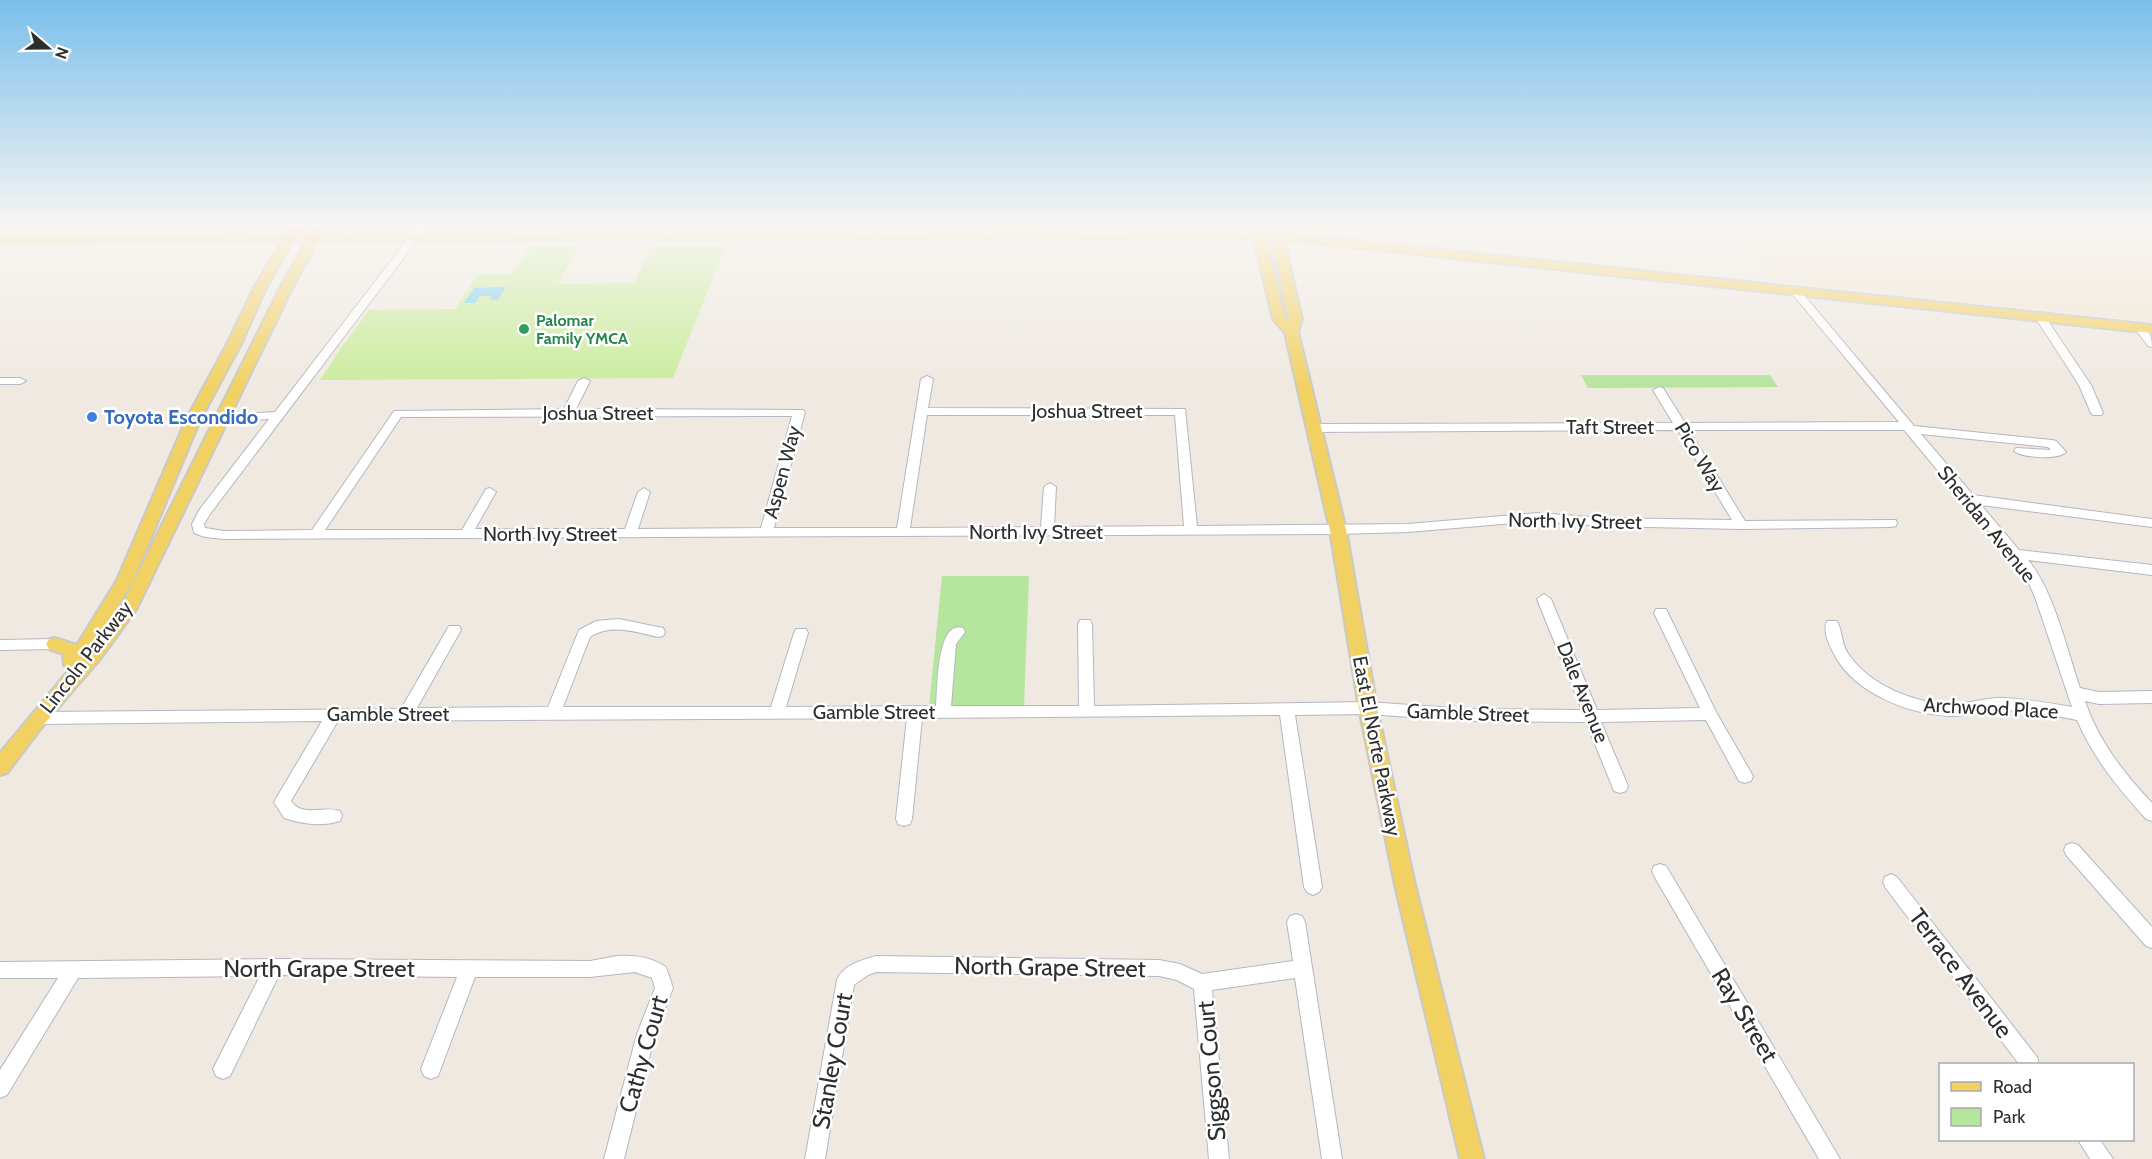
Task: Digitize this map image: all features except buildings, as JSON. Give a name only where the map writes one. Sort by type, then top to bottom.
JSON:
[{"type":"main road","name":"Lincoln Parkway","points":[[38,718],[125,581],[193,420],[234,344],[264,281]]},
{"type":"main road","name":"Lincoln Parkway","points":[[38,718],[95,653],[131,604],[290,281]]},
{"type":"main road","name":"East El Norte Parkway","points":[[1270,281],[1279,319],[1291,332],[1338,530],[1368,708],[1405,885],[1472,1159]]},
{"type":"main road","name":"East El Norte Parkway","points":[[1287,281],[1296,319],[1291,332]]},
{"type":"main road","points":[[1714,281],[2146,328]]},
{"type":"main road","points":[[55,644],[72,651],[73,665]]},
{"type":"main road","points":[[0,767],[38,718]]},
{"type":"street","points":[[193,420],[280,415],[381,281]]},
{"type":"street","name":"Sheridan Avenue","points":[[1794,290],[2031,573],[2082,715],[2099,752],[2117,776],[2152,814]]},
{"type":"street","points":[[2040,317],[2088,392],[2097,413]]},
{"type":"street","points":[[2146,328],[2152,344]]},
{"type":"street","points":[[903,532],[927,379]]},
{"type":"street","points":[[0,381],[20,381]]},
{"type":"street","points":[[568,413],[584,381]]},
{"type":"street","name":"Pico Way","points":[[1659,390],[1741,525]]},
{"type":"street","name":"Joshua Street","points":[[921,412],[1181,411],[1191,530]]},
{"type":"street","name":"Joshua Street","points":[[316,534],[398,413],[799,412]]},
{"type":"street","name":"Aspen Way","points":[[766,532],[799,412]]},
{"type":"street","name":"North Ivy Street","points":[[280,415],[204,512],[198,524],[199,530],[205,533],[316,534],[1338,530],[1408,528],[1538,517],[1602,522],[1741,525],[1891,523]]},
{"type":"street","name":"Taft Street","points":[[1312,428],[1909,428],[2052,444],[2060,452],[2057,454],[2020,451]]},
{"type":"street","points":[[1047,532],[1050,487]]},
{"type":"street","points":[[466,534],[490,492]]},
{"type":"street","points":[[630,533],[644,492]]},
{"type":"street","points":[[1970,499],[2152,523]]},
{"type":"street","points":[[2016,554],[2152,570]]},
{"type":"street","name":"Dale Avenue","points":[[1544,599],[1620,786]]},
{"type":"street","points":[[1660,613],[1710,714],[1745,776]]},
{"type":"street","points":[[553,713],[584,634],[596,626],[619,624],[658,632]]},
{"type":"street","points":[[1085,624],[1087,712]]},
{"type":"street","name":"Archwood Place","points":[[1833,625],[1832,638],[1844,660],[1857,674],[1882,690],[1913,703],[1948,710],[1991,704],[2020,705],[2082,715]]},
{"type":"street","points":[[406,714],[454,630]]},
{"type":"street","points":[[943,712],[949,643],[958,632]]},
{"type":"street","points":[[777,712],[801,633]]},
{"type":"street","points":[[0,645],[55,644]]},
{"type":"street","points":[[2075,693],[2099,698],[2152,697]]},
{"type":"street","name":"Gamble Street","points":[[38,718],[334,714],[1087,712],[1368,708],[1467,715],[1710,714]]},
{"type":"street","points":[[1287,709],[1313,887]]},
{"type":"street","points":[[904,819],[915,712]]},
{"type":"street","points":[[334,714],[282,802],[290,813],[308,818],[334,816]]},
{"type":"street","points":[[2072,850],[2152,940]]},
{"type":"street","name":"Ray Street","points":[[1660,871],[1830,1159]]},
{"type":"street","name":"Terrace Avenue","points":[[1891,882],[2028,1063]]},
{"type":"street","points":[[1296,922],[1332,1159]]},
{"type":"street","name":"North Grape Street","points":[[0,970],[274,967],[590,969],[638,963]]},
{"type":"street","name":"Cathy Court","points":[[614,1159],[646,1034],[664,988],[660,973],[651,966],[638,963]]},
{"type":"street","name":"Stanley Court","points":[[815,1159],[846,980],[863,968],[876,964],[896,964]]},
{"type":"street","name":"North Grape Street","points":[[896,964],[1159,968],[1180,972],[1201,983]]},
{"type":"street","points":[[223,1069],[274,967]]},
{"type":"street","points":[[431,1069],[470,968]]},
{"type":"street","points":[[1201,983],[1303,968]]},
{"type":"street","points":[[0,1088],[72,971]]},
{"type":"street","name":"Siggson Court","points":[[1201,983],[1205,995],[1219,1159]]},
{"type":"street","points":[[2089,1141],[2103,1159]]},
{"type":"shaded area","points":[[1779,281],[2152,281],[2152,321]]},
{"type":"green space","name":"Palomar Family YMCA","points":[[473,281],[560,281],[558,284],[712,281],[673,378],[320,380],[369,310],[455,309]]},
{"type":"green space","points":[[1581,375],[1770,375],[1778,387],[1588,388]]},
{"type":"green space","points":[[942,576],[1029,576],[1024,706],[929,707]]},
{"type":"water","points":[[506,287],[498,300],[490,300],[492,296],[480,296],[475,303],[464,303],[474,288]]},
{"type":"place","name":"Palomar Family YMCA","points":[[524,329]]},
{"type":"place","name":"Toyota Escondido","points":[[92,417]]}]
